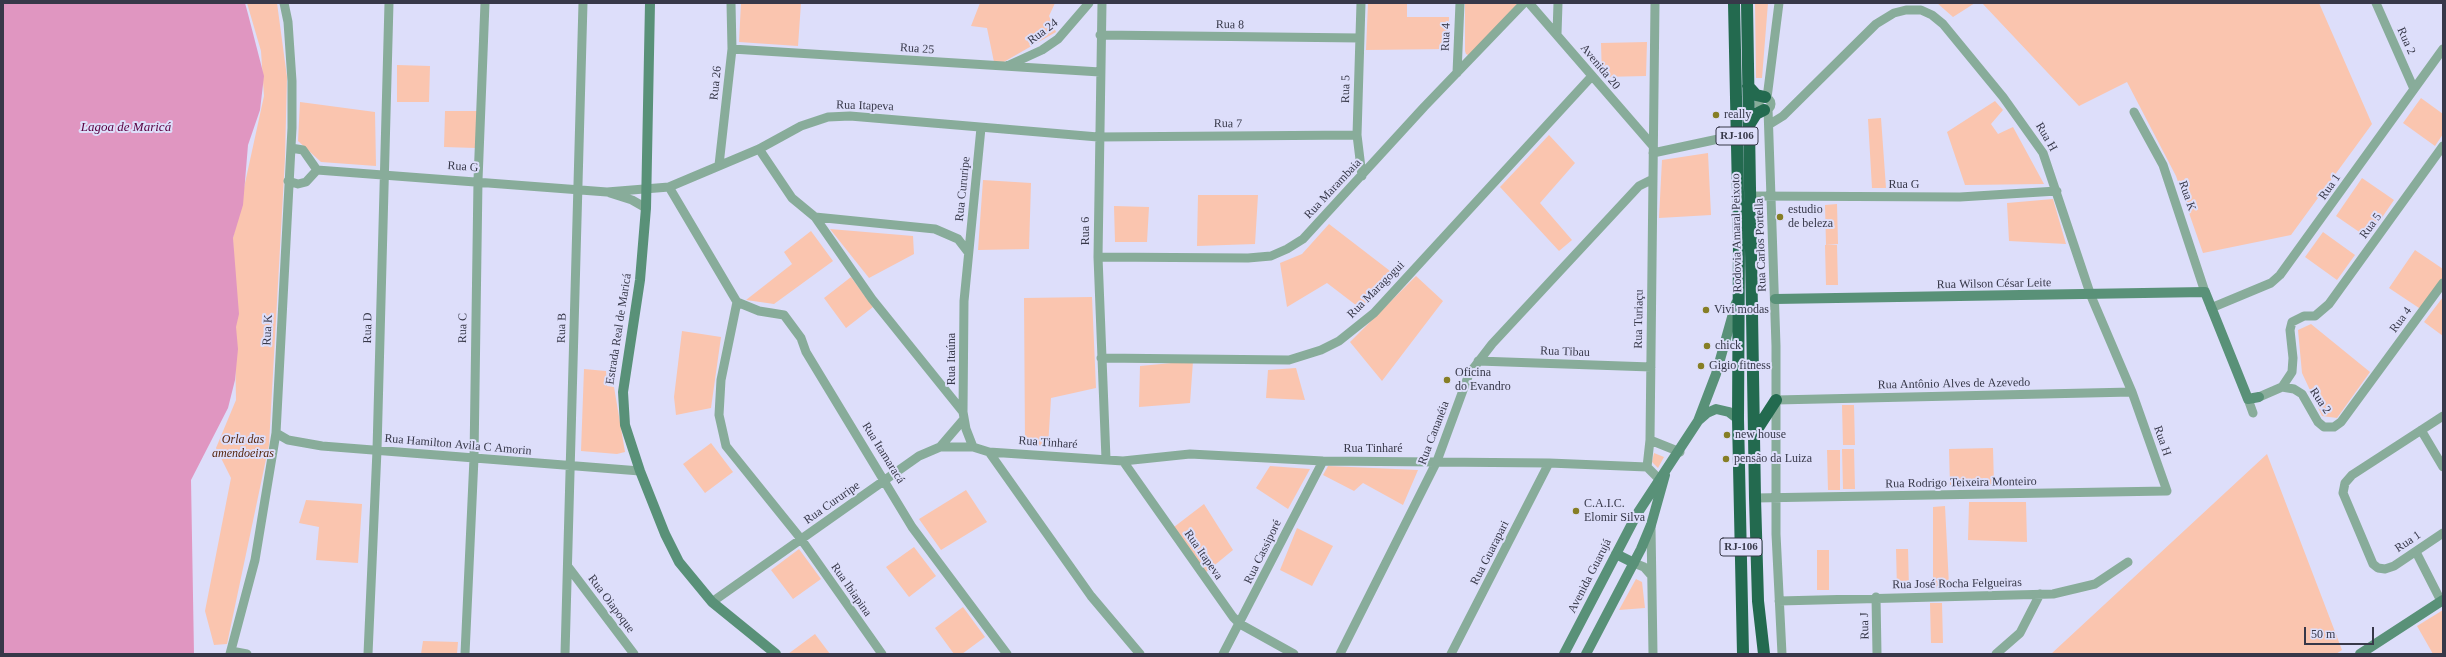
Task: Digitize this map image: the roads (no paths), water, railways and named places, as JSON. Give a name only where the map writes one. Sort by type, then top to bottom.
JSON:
[{"type":"highway","name":"Rodovia Amaral Peixoto","points":[[1734,3],[1739,292],[1738,419],[1742,654]]},
{"type":"highway","name":"Rodovia Amaral Peixoto","points":[[1747,3],[1755,498],[1758,601],[1764,654]]},
{"type":"highway","points":[[1748,86],[1756,95],[1766,98]]},
{"type":"highway","points":[[1749,125],[1756,114],[1766,110]]},
{"type":"highway","points":[[1754,434],[1776,400]]},
{"type":"street","name":"Rua K","points":[[230,652],[255,560],[276,433],[288,180],[291,148],[292,81],[288,22],[284,3]]},
{"type":"street","name":"Rua D","points":[[368,654],[377,450],[389,3]]},
{"type":"street","name":"Rua C","points":[[465,654],[474,458],[478,180],[485,3]]},
{"type":"street","name":"Rua B","points":[[565,654],[569,568],[583,3]]},
{"type":"street","name":"Estrada Real de Maricá","points":[[650,3],[646,208],[640,280],[623,392],[625,425],[640,472],[665,534],[679,562],[712,602],[776,654]]},
{"type":"street","name":"Rua 26","points":[[719,165],[732,49],[731,3]]},
{"type":"street","name":"Rua 24","points":[[1004,67],[1042,50],[1068,28],[1089,3]]},
{"type":"street","name":"Rua 6","points":[[1102,3],[1098,137],[1098,257],[1106,459]]},
{"type":"street","name":"Rua 5","points":[[1361,3],[1357,135],[1362,176]]},
{"type":"street","name":"Rua 4","points":[[1457,73],[1460,3]]},
{"type":"street","name":"Rua Marambaia","points":[[1098,257],[1248,258],[1271,256],[1287,249],[1303,239],[1524,3]]},
{"type":"street","name":"Avenida 20","points":[[1529,3],[1557,34],[1653,150]]},
{"type":"street","points":[[1557,34],[1558,3]]},
{"type":"street","name":"Rua Turiaçu","points":[[1647,467],[1650,440],[1655,3]]},
{"type":"street","points":[[1766,98],[1779,3]]},
{"type":"street","name":"Rua 2","points":[[2376,3],[2414,88]]},
{"type":"street","name":"Rua H","points":[[1770,124],[1783,116],[1876,24],[1894,12],[1921,10],[1932,15],[1943,24],[2029,131],[2043,152],[2091,296],[2132,392],[2167,491]]},
{"type":"street","name":"Rua 8","points":[[1100,35],[1360,38]]},
{"type":"street","name":"Rua 25","points":[[732,49],[1100,72]]},
{"type":"street","name":"Rua 1","points":[[2208,300],[2271,283],[2280,275],[2443,49]]},
{"type":"street","name":"Rua Maragogui","points":[[1101,358],[1289,360],[1321,350],[1339,341],[1374,313],[1592,76]]},
{"type":"street","name":"Rua Carlos Portella","points":[[1766,98],[1759,101],[1759,105],[1766,110],[1770,124],[1775,299],[1779,601],[1782,654]]},
{"type":"street","name":"Rua K","points":[[2134,112],[2163,165],[2208,300],[2253,413]]},
{"type":"street","name":"Rua Itapeva","points":[[646,188],[669,187],[758,149],[801,126],[828,117],[850,116],[1098,137]]},
{"type":"street","name":"Rua Cururipe","points":[[968,252],[981,128]]},
{"type":"street","name":"Rua 7","points":[[1098,137],[1357,135]]},
{"type":"street","points":[[1653,150],[1737,135]]},
{"type":"street","name":"Rua 5","points":[[2282,387],[2292,372],[2293,358],[2290,330],[2292,322],[2304,316],[2315,316],[2329,304],[2443,146]]},
{"type":"street","points":[[288,180],[298,184],[306,182],[317,170],[303,150],[291,148]]},
{"type":"street","points":[[758,149],[792,198],[815,217],[872,299],[963,415],[940,447]]},
{"type":"street","points":[[2435,157],[2443,163]]},
{"type":"street","name":"Rua G","points":[[317,170],[478,180],[607,192],[646,188]]},
{"type":"street","name":"Rua Cananéia","points":[[1340,654],[1437,461],[1469,374],[1478,361],[1639,186],[1653,179]]},
{"type":"street","points":[[669,187],[737,302]]},
{"type":"street","name":"Rua G","points":[[1750,196],[1960,197],[2057,191]]},
{"type":"street","name":"Rua G","points":[[607,192],[632,200],[646,208]]},
{"type":"street","points":[[815,217],[935,230],[958,239],[968,252]]},
{"type":"street","name":"Rua Itaúna","points":[[968,252],[964,301],[963,415],[973,447]]},
{"type":"street","name":"Rua 4","points":[[2380,372],[2443,283]]},
{"type":"street","name":"Avenida Guarujá","points":[[1564,654],[1616,554],[1659,479],[1680,452],[1698,421],[1716,374],[1739,292]]},
{"type":"street","name":"Rua Wilson César Leite","points":[[1775,299],[2091,296],[2208,300]]},
{"type":"street","name":"Rua Itamaracá","points":[[737,302],[759,311],[784,315],[801,338],[806,352],[885,480],[912,527],[1007,654]]},
{"type":"street","name":"Rua Ibiapina","points":[[737,302],[721,380],[719,415],[726,446],[801,539],[882,654]]},
{"type":"street","name":"Rua Tibau","points":[[1478,361],[1651,368]]},
{"type":"street","name":"Rua 2","points":[[2282,387],[2294,389],[2302,394],[2318,422],[2324,427],[2334,428],[2341,422],[2380,372]]},
{"type":"street","points":[[2248,399],[2259,397],[2282,387]]},
{"type":"street","name":"Rua Antônio Alves de Azevedo","points":[[1776,400],[2132,392]]},
{"type":"street","name":"Avenida Guarujá","points":[[1698,421],[1708,413],[1716,410],[1728,412],[1738,419]]},
{"type":"street","points":[[2443,416],[2421,430],[2443,467]]},
{"type":"street","name":"Rua 1","points":[[2421,430],[2352,475],[2345,483],[2343,493],[2373,564],[2385,569],[2416,552],[2443,533]]},
{"type":"street","name":"Rua Hamilton Avila C Amorin","points":[[276,433],[288,440],[322,446],[640,472]]},
{"type":"street","points":[[1650,440],[1680,452]]},
{"type":"street","name":"Rua Cururipe","points":[[712,602],[919,456],[940,447],[973,447]]},
{"type":"street","points":[[973,447],[989,452],[1091,596],[1140,654]]},
{"type":"street","name":"Rua Tinharé","points":[[989,452],[1106,459]]},
{"type":"street","name":"Rua Tinharé","points":[[1122,460],[1190,454],[1323,461],[1549,463],[1647,467]]},
{"type":"street","points":[[1106,459],[1122,460]]},
{"type":"street","name":"Rua Itapeva","points":[[1122,460],[1233,617],[1240,624],[1294,654]]},
{"type":"street","name":"Rua Cassiporé","points":[[1223,654],[1240,624],[1323,461]]},
{"type":"street","name":"Rua Guarapari","points":[[1451,654],[1549,463]]},
{"type":"street","points":[[1647,467],[1659,479]]},
{"type":"street","name":"Avenida Guarujá","points":[[1586,654],[1634,563],[1651,525],[1666,471]]},
{"type":"street","name":"Rua Rodrigo Teixeira Monteiro","points":[[1755,498],[2167,491]]},
{"type":"street","points":[[1651,525],[1652,654]]},
{"type":"street","points":[[2360,654],[2442,600],[2416,552]]},
{"type":"street","points":[[1616,554],[1644,567],[1651,574]]},
{"type":"street","name":"Rua José Rocha Felgueiras","points":[[1779,601],[1876,597],[2040,594],[2084,588],[2106,578],[2128,562]]},
{"type":"street","name":"Rua Oiapoque","points":[[569,568],[634,654]]},
{"type":"street","points":[[1996,654],[2020,633],[2040,594]]},
{"type":"street","name":"Rua J","points":[[1876,597],[1878,654]]},
{"type":"street","points":[[230,652],[246,654]]},
{"type":"water","name":"Lagoa de Maricá","points":[[3,3],[245,3],[264,76],[260,110],[248,145],[243,205],[233,238],[239,314],[236,327],[238,349],[235,380],[228,408],[191,480],[194,654],[3,654]]},
{"type":"place","name":"really","points":[[1716,115]]},
{"type":"place","name":"estudio de beleza","points":[[1780,217]]},
{"type":"place","name":"Vivi modas","points":[[1706,310]]},
{"type":"place","name":"chick","points":[[1707,346]]},
{"type":"place","name":"Gigio fitness","points":[[1701,366]]},
{"type":"place","name":"Oficina do Evandro","points":[[1447,380]]},
{"type":"place","name":"new house","points":[[1727,435]]},
{"type":"place","name":"pensão da Luiza","points":[[1726,459]]},
{"type":"place","name":"C.A.I.C. Elomir Silva","points":[[1576,511]]},
{"type":"park label","name":"Orla das amendoeiras","points":[[243,447]]}]
